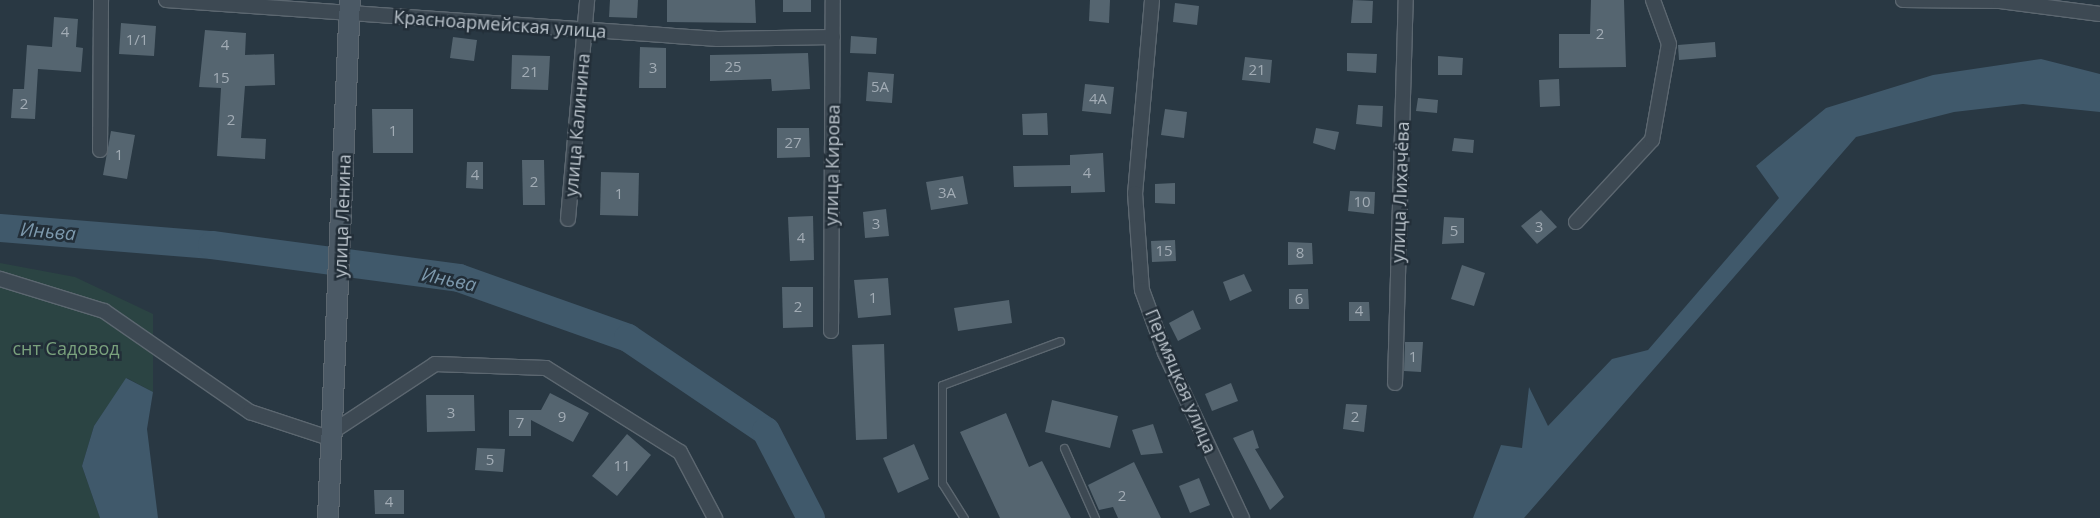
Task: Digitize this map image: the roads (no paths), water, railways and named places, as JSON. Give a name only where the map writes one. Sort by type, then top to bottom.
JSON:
[{"type":"main road","name":"улица Ленина","points":[[328,518],[342,234],[350,7]]},
{"type":"street","points":[[100,150],[101,0]]},
{"type":"street","name":"Красноармейская улица","points":[[166,0],[350,7],[586,29],[718,38],[833,36]]},
{"type":"street","name":"улица Калинина","points":[[568,219],[586,29],[587,0]]},
{"type":"street","name":"улица Кирова","points":[[831,331],[833,0]]},
{"type":"street","name":"Пермяцкая улица","points":[[1152,0],[1135,193],[1142,290],[1165,353],[1242,518]]},
{"type":"street","name":"улица Лихачёва","points":[[1395,383],[1406,0]]},
{"type":"street","points":[[1576,222],[1652,140],[1668,44],[1653,0]]},
{"type":"street","points":[[1903,0],[2000,1],[2100,14]]},
{"type":"street","points":[[0,279],[104,311],[250,412],[332,435],[435,364],[546,368],[680,452],[715,518]]},
{"type":"lane","points":[[964,518],[942,483],[942,384],[1060,341]]},
{"type":"lane","points":[[1064,448],[1095,518]]},
{"type":"water","points":[[2041,59],[2100,74],[2100,112],[2023,104],[1954,112],[1856,137],[1524,518],[1473,518],[1501,445],[1522,448],[1529,387],[1548,426],[1612,359],[1648,350],[1779,198],[1756,166],[1826,108],[1933,75]]},
{"type":"water","points":[[126,378],[153,392],[147,429],[158,518],[100,518],[82,466],[94,426]]},
{"type":"waterway","name":"Иньва","points":[[0,228],[212,245],[459,278],[628,338],[766,431],[811,518]]},
{"type":"park label","name":"снт Садовод","points":[[66,348]]}]
